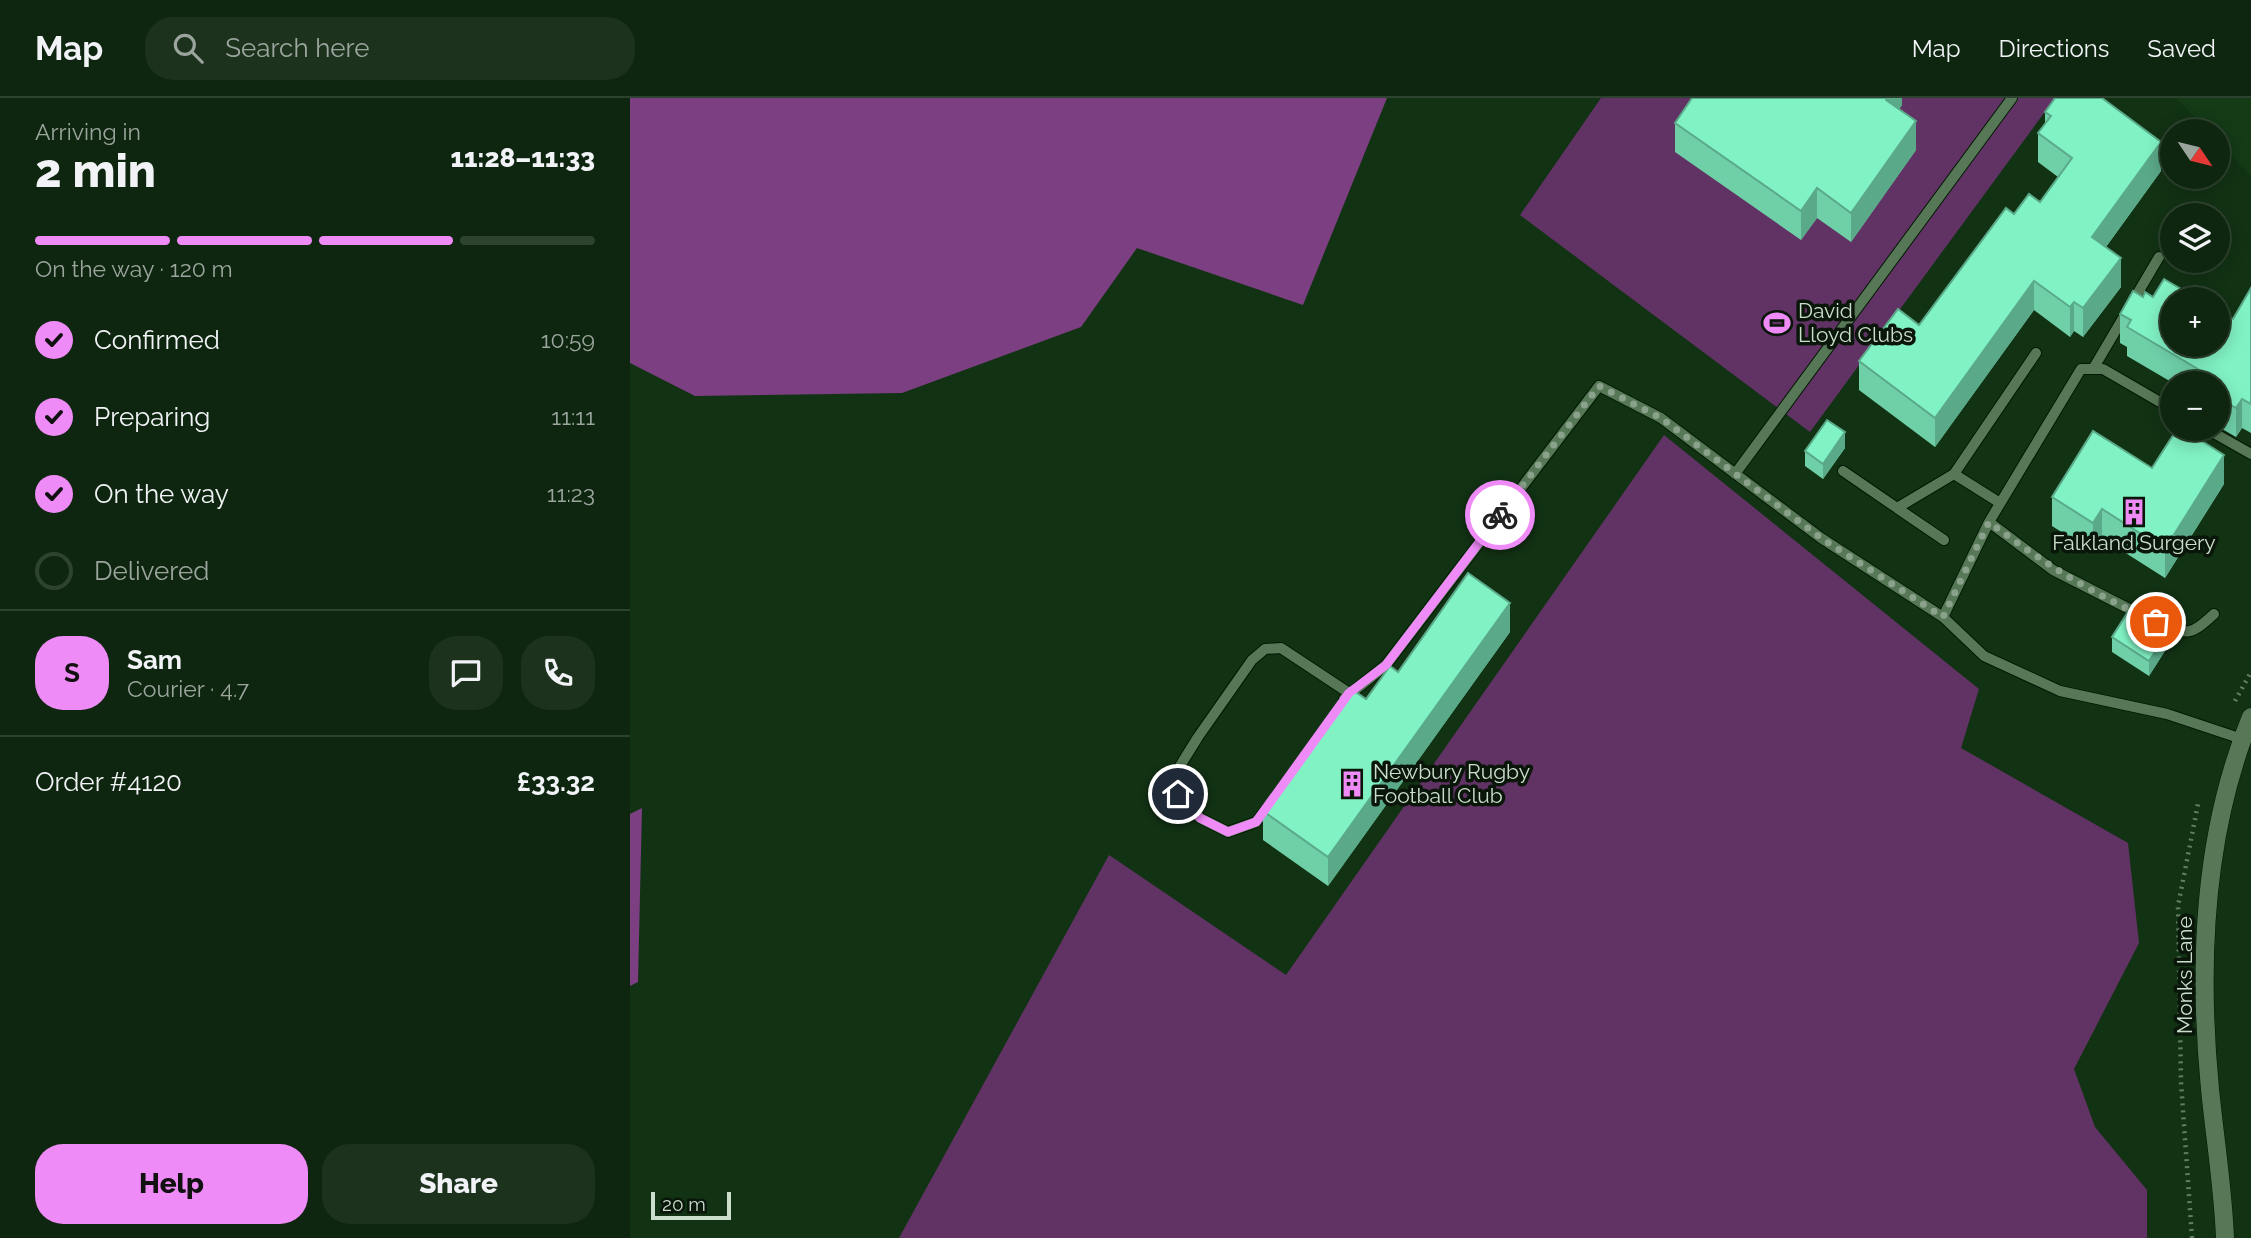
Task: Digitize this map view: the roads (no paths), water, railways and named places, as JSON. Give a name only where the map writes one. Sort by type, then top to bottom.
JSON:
[{"type":"street","name":"Monks Lane","points":[[2225,1238],[2210,1087],[2207,902],[2220,810],[2251,717]]},
{"type":"lane","points":[[1735,474],[2012,98]]},
{"type":"lane","points":[[2093,369],[2159,257]]},
{"type":"lane","points":[[1897,508],[1954,474],[2036,353]]},
{"type":"lane","points":[[1943,617],[1989,522],[2081,369],[2103,369],[2160,402]]},
{"type":"lane","points":[[1335,711],[1349,693],[1386,665],[1599,386],[1661,418],[1821,538],[1943,617],[1984,656],[2060,691],[2167,714],[2242,739]]},
{"type":"lane","points":[[2228,441],[2251,454]]},
{"type":"lane","points":[[1843,471],[1944,540]]},
{"type":"lane","points":[[1954,474],[2000,503]]},
{"type":"lane","points":[[1989,522],[2053,570],[2107,600],[2181,633],[2196,631],[2214,614]]},
{"type":"lane","points":[[1279,794],[1256,822],[1228,832],[1200,818],[1178,794],[1180,766],[1226,694],[1252,660],[1265,649],[1281,648],[1349,693]]},
{"type":"place","name":"David Lloyd Clubs","points":[[1777,323]]},
{"type":"place","name":"Falkland Surgery","points":[[2134,512]]},
{"type":"place","name":"Newbury Rugby Football Club","points":[[1352,784]]}]
